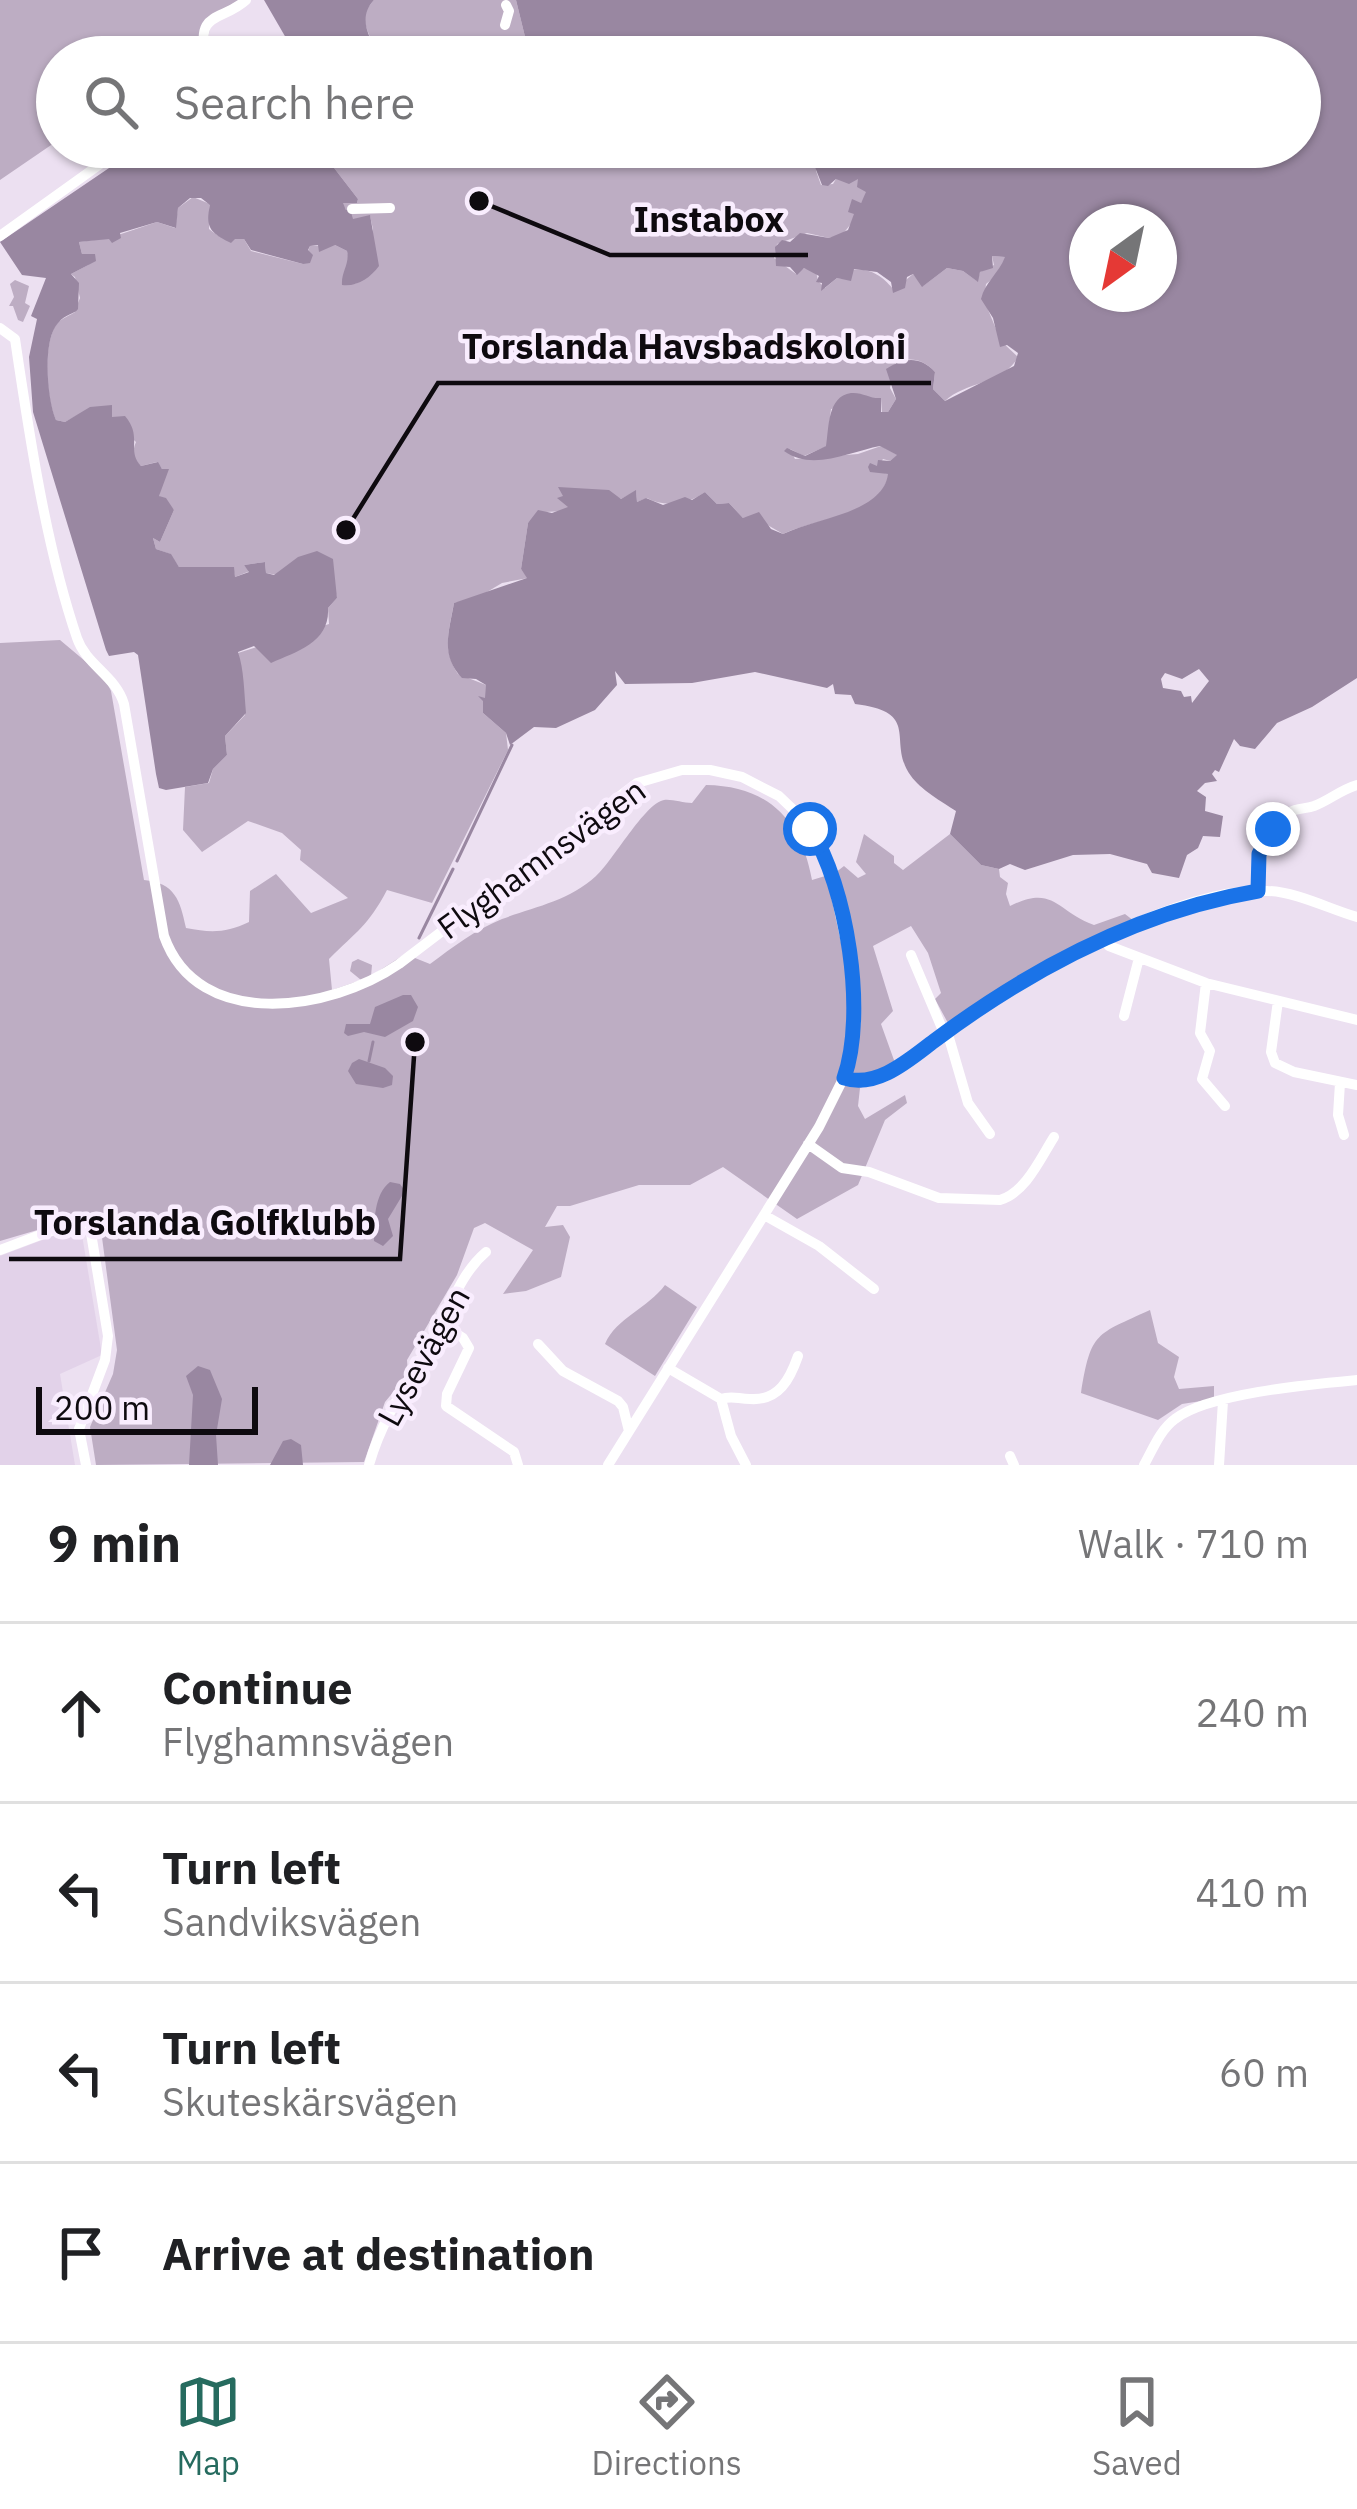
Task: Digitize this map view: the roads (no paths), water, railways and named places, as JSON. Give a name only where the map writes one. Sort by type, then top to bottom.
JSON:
[{"type":"street","points":[[203,36],[206,25],[221,12],[246,0]]},
{"type":"street","points":[[505,25],[506,5]]},
{"type":"street","points":[[0,236],[95,168]]},
{"type":"street","points":[[352,209],[390,208]]},
{"type":"street","name":"Flyghamnsvägen","points":[[0,328],[14,339],[20,388],[78,641],[117,685],[124,704],[157,901],[171,954],[200,986],[239,1003],[292,1003],[353,987],[398,964],[625,790],[668,772],[719,771],[753,782],[779,796],[802,818],[825,855],[855,993],[855,1034],[844,1078],[808,1144],[608,1465]]},
{"type":"street","points":[[1258,891],[1259,854],[1276,824],[1293,811],[1357,785]]},
{"type":"street","points":[[844,1078],[853,1081],[886,1073],[1014,988],[1104,939],[1188,905],[1258,891],[1280,893],[1357,917]]},
{"type":"street","points":[[1104,939],[1109,946],[1206,983],[1357,1020]]},
{"type":"street","points":[[910,955],[945,1032],[968,1103],[989,1134]]},
{"type":"street","points":[[1124,1016],[1139,958]]},
{"type":"street","points":[[1206,983],[1200,1028],[1210,1051],[1202,1079],[1225,1106]]},
{"type":"street","points":[[1278,1000],[1271,1052],[1275,1064],[1357,1085]]},
{"type":"street","points":[[1340,1083],[1337,1115],[1344,1135]]},
{"type":"street","points":[[808,1144],[842,1168],[872,1173],[939,1198],[1000,1200],[1019,1188],[1054,1137]]},
{"type":"street","points":[[764,1215],[819,1246],[874,1289]]},
{"type":"street","points":[[0,1250],[89,1221],[108,1336],[106,1360],[79,1429],[86,1465]]},
{"type":"street","name":"Lysevägen","points":[[369,1465],[383,1427],[473,1264],[486,1252]]},
{"type":"street","points":[[441,1324],[463,1338],[469,1348],[444,1403],[514,1452],[518,1465]]},
{"type":"street","points":[[538,1344],[563,1371],[618,1401],[629,1431]]},
{"type":"street","points":[[668,1368],[721,1399],[772,1395],[788,1382],[798,1356]]},
{"type":"street","points":[[1144,1465],[1170,1422],[1194,1408],[1357,1380]]},
{"type":"street","points":[[721,1399],[731,1436],[746,1465]]},
{"type":"street","points":[[1220,1465],[1223,1400]]},
{"type":"waterway","points":[[457,861],[512,745]]},
{"type":"waterway","points":[[419,938],[453,869]]},
{"type":"waterway","points":[[369,1061],[373,1042]]},
{"type":"place","name":"Instabox","points":[[479,201]]},
{"type":"place","name":"Torslanda Havsbadskoloni","points":[[346,530]]},
{"type":"place","name":"Torslanda Golfklubb","points":[[415,1042]]}]
